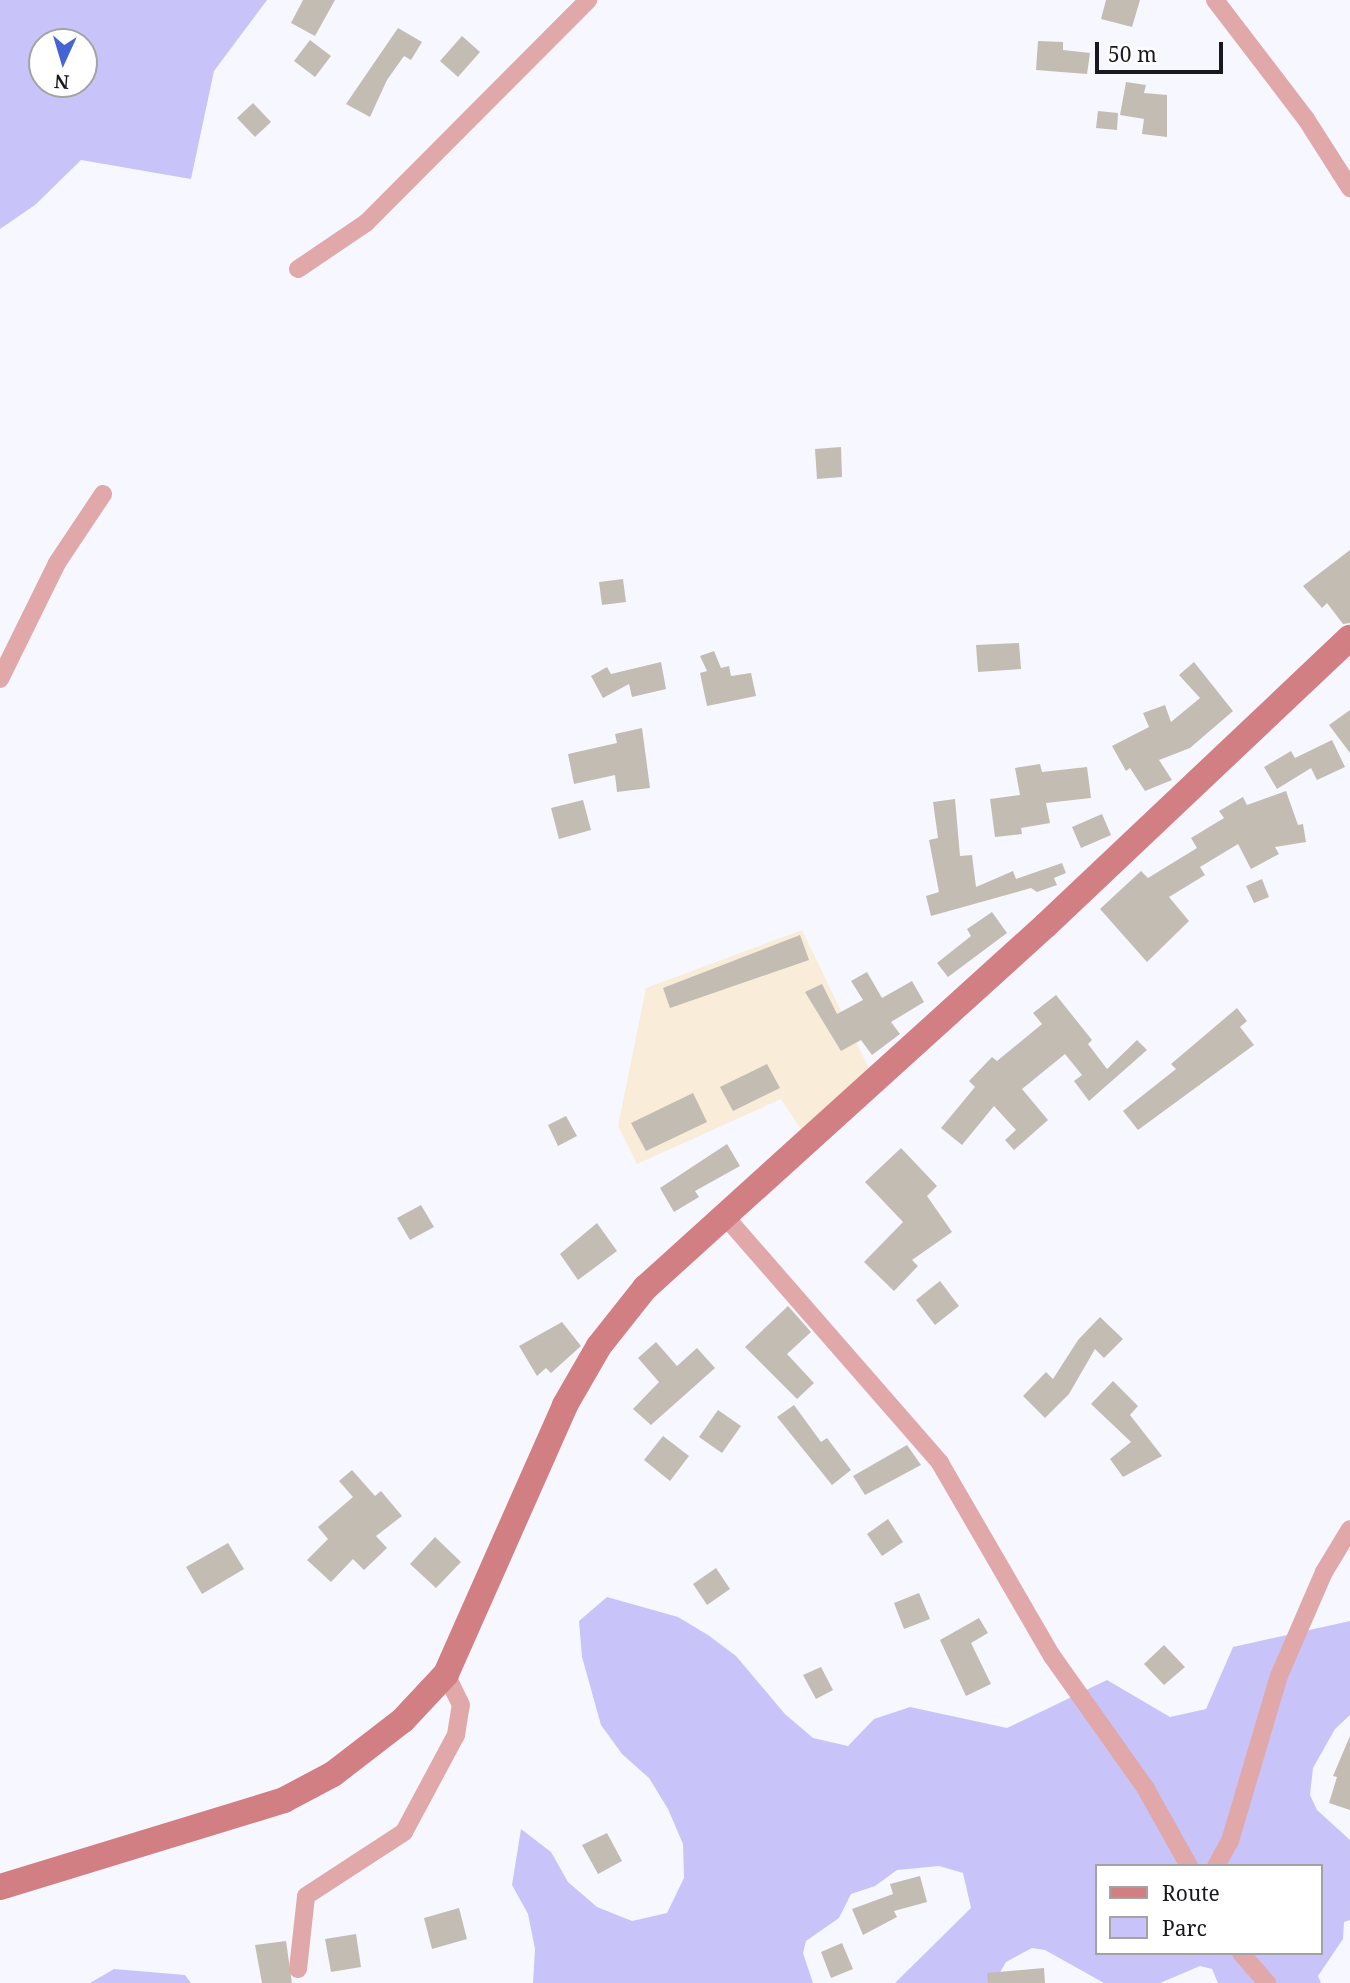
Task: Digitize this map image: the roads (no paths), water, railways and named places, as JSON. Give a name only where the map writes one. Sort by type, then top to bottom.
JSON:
[{"type":"main road","points":[[0,1886],[284,1800],[333,1774],[374,1745],[446,1674],[565,1405],[588,1363],[645,1288],[1347,648]]},
{"type":"street","points":[[298,269],[366,223],[588,0]]},
{"type":"street","points":[[1216,0],[1307,119],[1350,188]]},
{"type":"street","points":[[0,679],[57,563],[103,494]]},
{"type":"street","points":[[724,1215],[940,1463],[1052,1656],[1146,1789],[1188,1864]]},
{"type":"street","points":[[1217,1864],[1230,1841],[1279,1676],[1324,1572],[1350,1529]]},
{"type":"street","points":[[298,1969],[306,1896],[404,1832],[450,1747],[461,1705],[446,1674]]},
{"type":"street","points":[[1243,1955],[1267,1983]]}]
